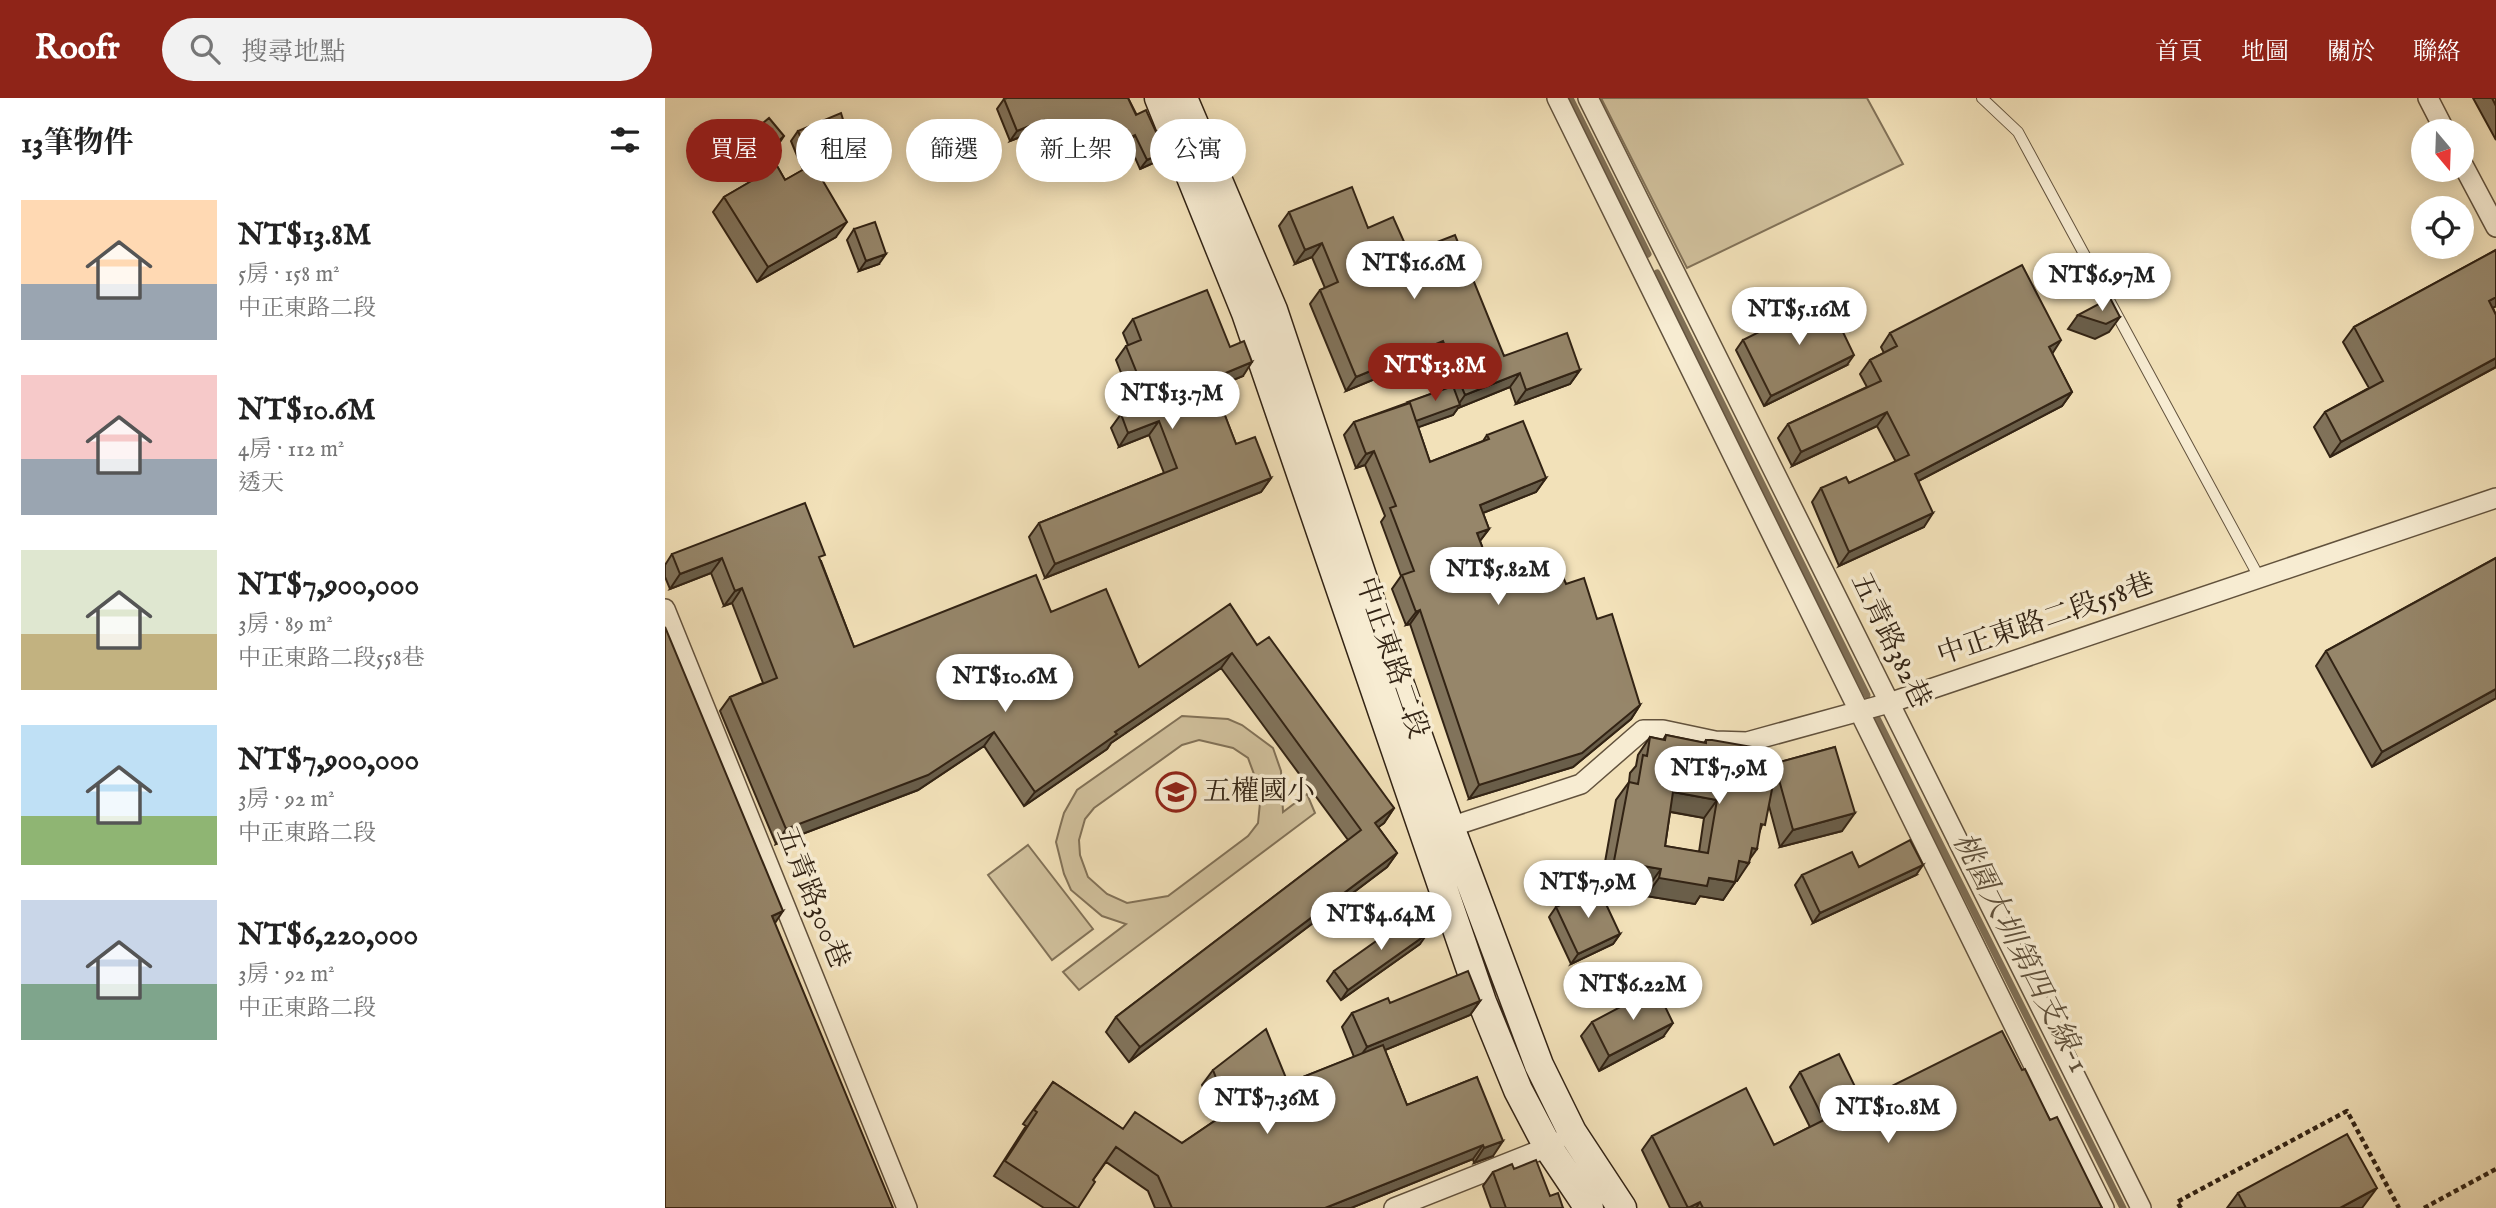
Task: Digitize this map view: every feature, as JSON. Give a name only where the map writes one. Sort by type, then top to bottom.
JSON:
[{"type":"main road","name":"中正東路二段","points":[[1159,98],[1246,313],[1437,831],[1539,1065],[1572,1132],[1622,1208]]},
{"type":"main road","name":"中正東路二段","points":[[1183,98],[1273,310],[1358,564],[1437,831],[1482,1002],[1518,1090],[1548,1147],[1589,1208]]},
{"type":"street","name":"五青路382巷","points":[[1557,98],[2104,1208]]},
{"type":"street","name":"五青路382巷","points":[[1588,98],[2141,1208]]},
{"type":"street","points":[[2427,98],[2438,119]]},
{"type":"street","points":[[2472,182],[2496,227]]},
{"type":"street","name":"中正東路二段558巷","points":[[1437,831],[1581,784],[1643,730],[1663,730],[1715,741],[1747,742],[1889,703],[2496,498]]},
{"type":"street","name":"五青路300巷","points":[[665,610],[907,1208]]},
{"type":"street","points":[[1394,1208],[1548,1147],[1572,1132]]},
{"type":"lane","points":[[1982,98],[2018,132],[2259,577]]},
{"type":"lane","points":[[1644,270],[1668,258]]},
{"type":"path","points":[[2181,1208],[2178,1202],[2347,1111],[2399,1208]]},
{"type":"path","points":[[2367,1171],[2377,1166]]},
{"type":"path","points":[[2424,1208],[2496,1169]]},
{"type":"shaded area","points":[[1601,98],[1867,98],[1903,164],[1687,268]]},
{"type":"shaded area","points":[[1182,716],[1228,719],[1242,725],[1273,748],[1281,771],[1283,812],[1307,794],[1315,813],[1079,990],[1063,972],[1126,924],[1102,916],[1071,890],[1064,874],[1056,842],[1064,813],[1077,790]],"holes":[[[1199,740],[1233,748],[1248,758],[1261,793],[1258,823],[1248,836],[1168,896],[1127,903],[1107,894],[1088,877],[1080,855],[1079,840],[1085,819],[1094,808],[1182,745]]]},
{"type":"shaded area","points":[[1028,845],[1093,929],[1052,960],[988,875]]},
{"type":"building","points":[[1128,98],[1136,115],[1146,110],[1150,119],[1150,159],[1147,160],[1136,137],[1136,119],[1016,119],[1016,129],[1004,99]]},
{"type":"building","points":[[841,113],[843,119],[827,119]]},
{"type":"building","points":[[796,174],[796,182],[824,182],[847,222],[768,267],[724,197],[750,182],[782,182],[782,175],[785,180]]},
{"type":"building","points":[[1352,187],[1368,228],[1393,217],[1409,253],[1455,235],[1504,356],[1567,333],[1580,370],[1526,390],[1520,373],[1465,395],[1443,341],[1356,377],[1320,290],[1338,282],[1322,243],[1305,250],[1289,212]]},
{"type":"building","points":[[875,222],[886,254],[866,261],[854,229]]},
{"type":"building","points":[[2496,250],[2496,297],[2489,301],[2496,315],[2496,358],[2341,442],[2325,412],[2383,381],[2354,327]]},
{"type":"building","points":[[2022,265],[2061,340],[2049,347],[2072,392],[1915,474],[1933,513],[1849,552],[1821,488],[1846,477],[1849,483],[1909,455],[1887,412],[1801,452],[1788,424],[1881,381],[1870,360],[1897,346],[1890,333]]},
{"type":"building","points":[[1207,290],[1230,347],[1244,341],[1252,362],[1211,379],[1236,444],[1255,437],[1271,478],[1055,564],[1039,523],[1177,468],[1159,421],[1128,433],[1121,414],[1149,403],[1126,346],[1141,340],[1133,319]]},
{"type":"building","points":[[2110,298],[2120,317],[2106,324],[2078,315]]},
{"type":"building","points":[[1821,301],[1830,305],[1854,355],[1771,396],[1743,340]]},
{"type":"building","points":[[1453,386],[1460,405],[1416,421],[1408,402]]},
{"type":"building","points":[[1410,403],[1430,462],[1489,439],[1487,435],[1523,421],[1546,478],[1480,505],[1489,529],[1477,533],[1500,594],[1561,572],[1566,584],[1584,578],[1597,619],[1612,614],[1640,705],[1582,753],[1479,785],[1420,610],[1416,612],[1402,575],[1414,571],[1390,508],[1396,506],[1374,451],[1366,454],[1354,422]]},
{"type":"building","points":[[805,503],[825,555],[819,557],[854,647],[1036,575],[1051,612],[1106,589],[1139,667],[1230,604],[1257,645],[1269,637],[1394,808],[1375,823],[1397,853],[1140,1047],[1116,1017],[1361,830],[1232,653],[1115,732],[1117,734],[1035,792],[994,732],[928,775],[786,829],[730,697],[777,678],[742,588],[735,591],[722,558],[680,574],[672,554]]},
{"type":"building","points":[[2496,558],[2496,689],[2382,752],[2326,651]]},
{"type":"building","points":[[665,627],[783,911],[772,916],[893,1208],[665,1208]]},
{"type":"building","points":[[1666,735],[1706,743],[1706,740],[1712,740],[1758,748],[1754,769],[1835,747],[1855,813],[1793,830],[1776,769],[1765,825],[1761,824],[1757,849],[1752,848],[1749,863],[1739,861],[1735,882],[1709,878],[1707,886],[1659,878],[1661,869],[1614,861],[1629,782],[1638,784],[1643,755],[1647,756],[1650,737],[1665,740]],"holes":[[[1673,792],[1717,800],[1708,853],[1665,846]]]},
{"type":"building","points":[[1910,840],[1923,865],[1820,913],[1802,875],[1852,852],[1859,867]]},
{"type":"building","points":[[1598,887],[1620,934],[1578,954],[1556,907]]},
{"type":"building","points":[[1413,915],[1427,934],[1348,990],[1334,971]]},
{"type":"building","points":[[1468,971],[1480,1001],[1367,1047],[1352,1013],[1388,998],[1390,1003]]},
{"type":"building","points":[[1656,988],[1673,1023],[1609,1056],[1592,1022]]},
{"type":"building","points":[[1266,1029],[1288,1083],[1383,1045],[1407,1105],[1477,1077],[1503,1141],[1484,1148],[1483,1145],[1325,1208],[1172,1208],[1158,1176],[1116,1147],[1077,1208],[1005,1161],[1053,1082],[1123,1129],[1135,1112],[1182,1143],[1229,1111],[1213,1070]]},
{"type":"building","points":[[2002,1031],[2022,1070],[2025,1069],[2050,1120],[2057,1117],[2102,1208],[1703,1208],[1700,1202],[1688,1208],[1652,1136],[1746,1088],[1774,1145],[1824,1120],[1800,1072],[1839,1054],[1862,1101]]},
{"type":"building","points":[[2347,1134],[2377,1188],[2340,1208],[2246,1208],[2238,1193]]},
{"type":"building","points":[[1536,1160],[1550,1196],[1558,1193],[1563,1208],[1506,1208],[1493,1172],[1512,1164],[1514,1169]]},
{"type":"waterway","name":"桃園大圳第四支線-1","points":[[1570,98],[1648,254]]},
{"type":"waterway","name":"桃園大圳第四支線-1","points":[[1657,273],[1867,695]]},
{"type":"waterway","name":"桃園大圳第四支線-1","points":[[1877,718],[2123,1208]]},
{"type":"place","name":"五權國小","points":[[1176,792]]}]
